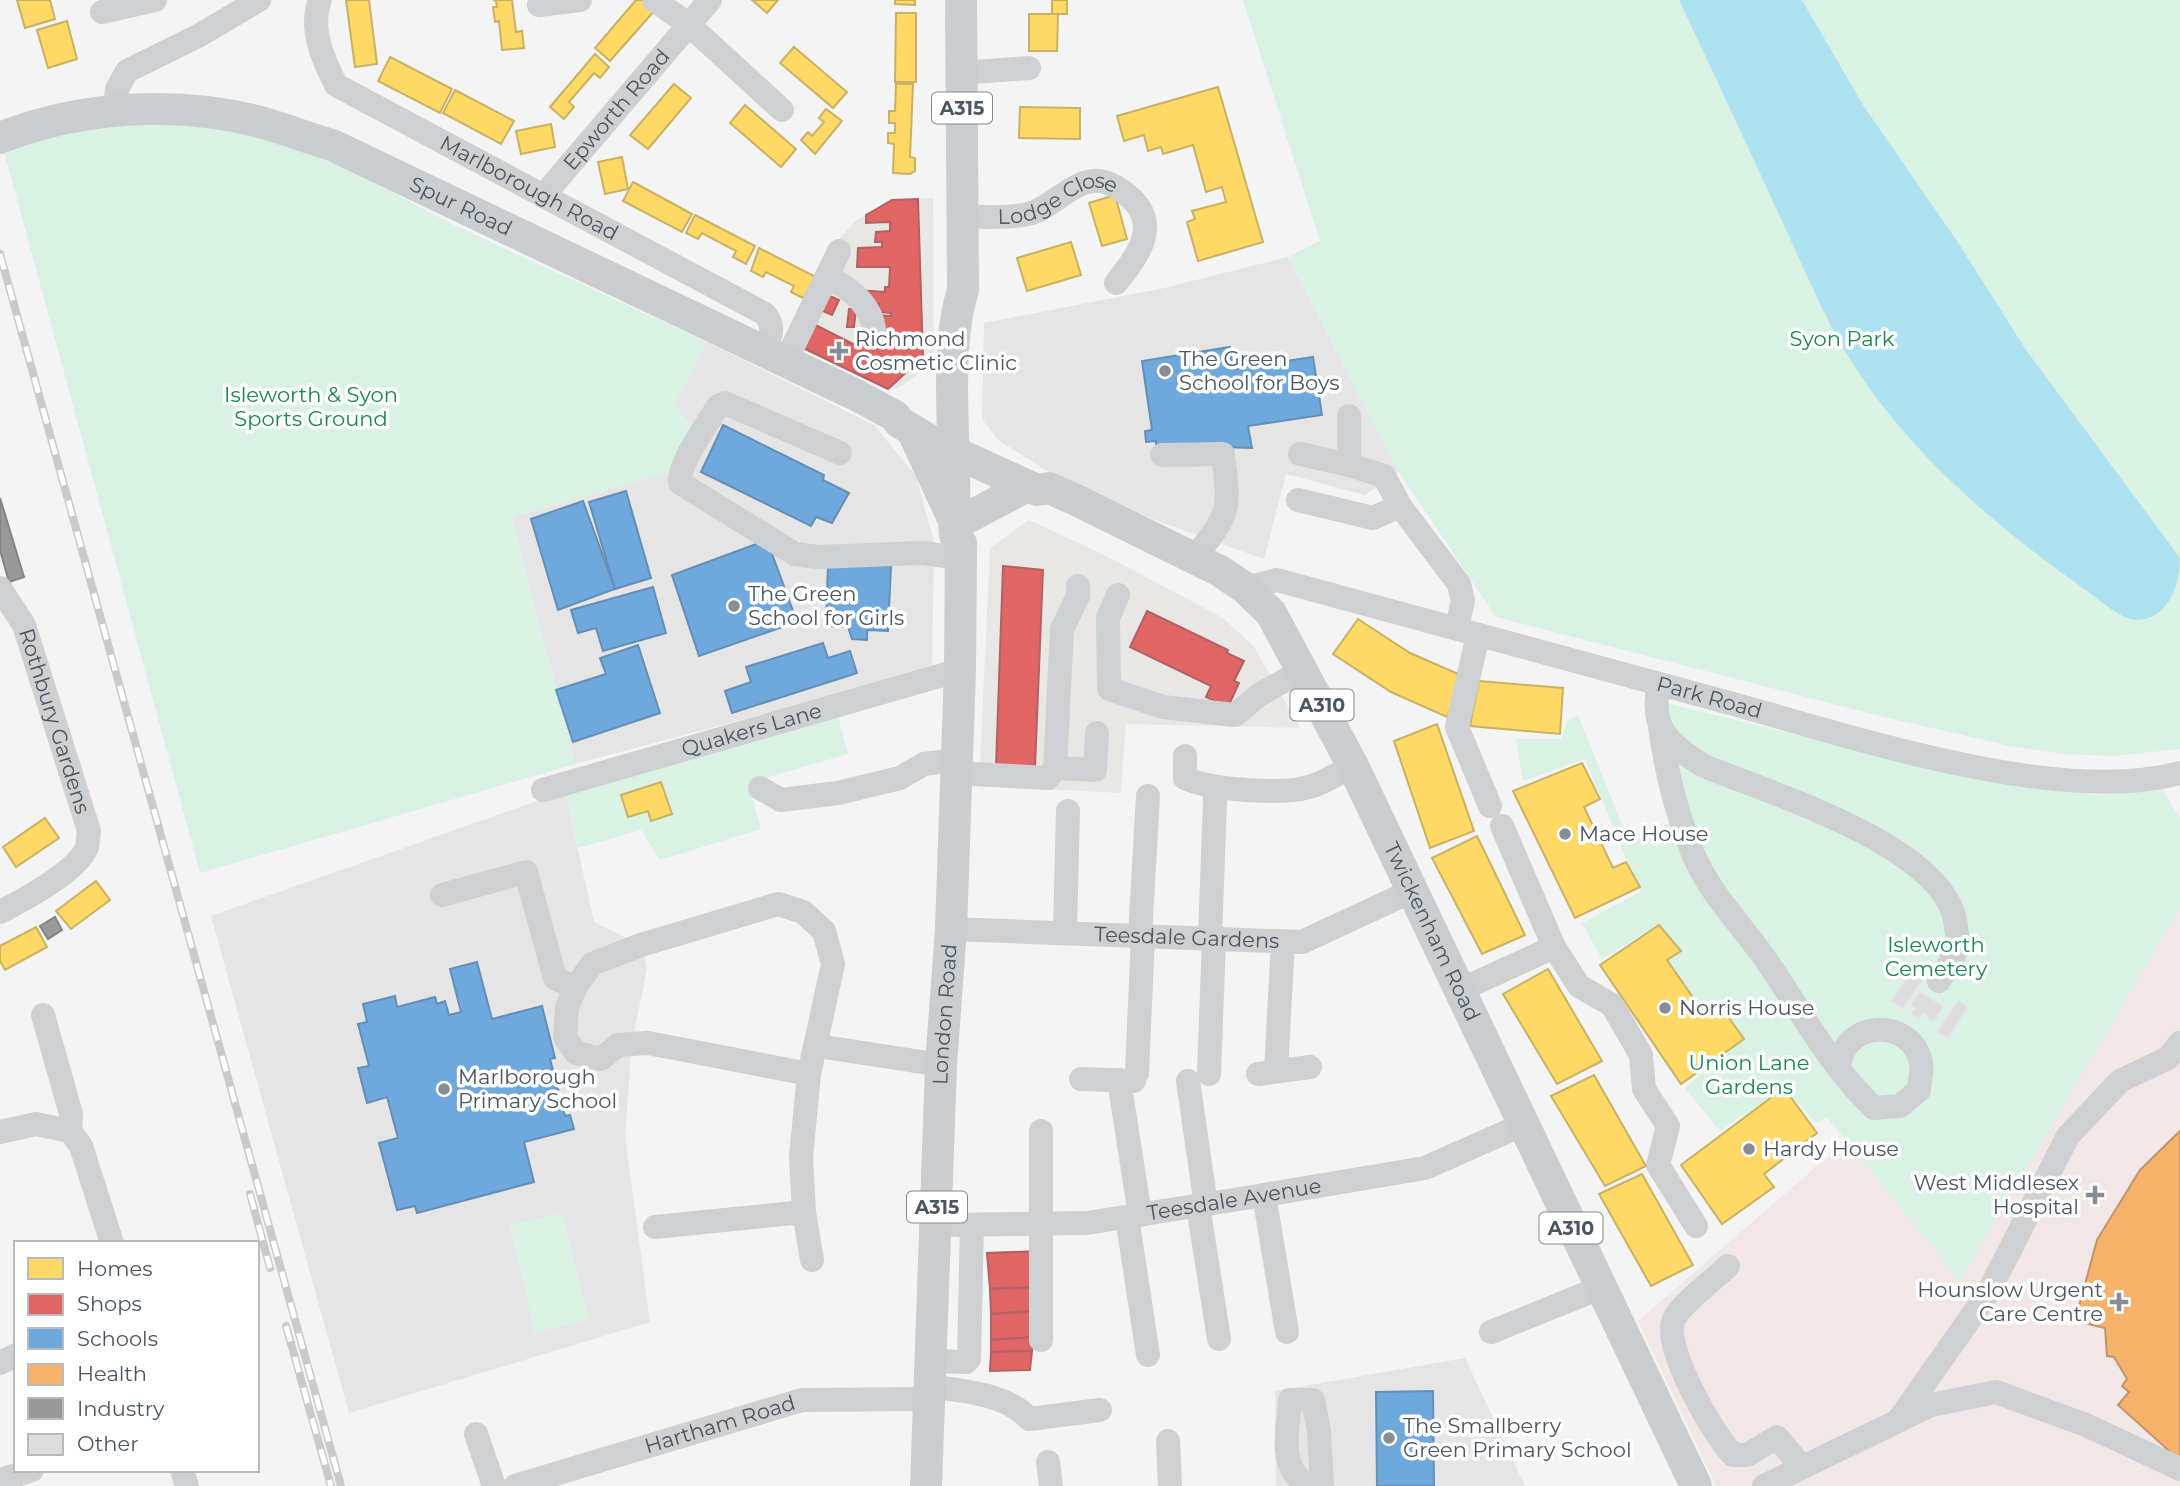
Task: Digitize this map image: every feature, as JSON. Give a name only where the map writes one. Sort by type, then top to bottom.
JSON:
[{"type":"main road","name":"London Road","points":[[926,1486],[941,1065],[951,929],[960,670],[963,448],[955,314],[962,290],[964,217],[961,0]]},
{"type":"main road","name":"Spur Road","points":[[2,137],[74,114],[176,109],[258,121],[332,145],[904,423],[963,448]]},
{"type":"main road","points":[[904,423],[961,535],[1038,487]]},
{"type":"main road","name":"Twickenham Road","points":[[963,448],[1038,487],[1194,558],[1245,588],[1271,613],[1353,766],[1696,1486]]},
{"type":"street","points":[[102,12],[155,0]]},
{"type":"street","points":[[114,113],[117,89],[127,71],[198,36],[259,0]]},
{"type":"street","name":"Marlborough Road","points":[[320,0],[316,35],[324,61],[336,85],[765,314],[772,322],[775,358]]},
{"type":"street","points":[[539,5],[580,0]]},
{"type":"street","points":[[654,0],[689,25],[782,110]]},
{"type":"street","name":"Epworth Road","points":[[544,195],[710,0]]},
{"type":"street","points":[[961,73],[1029,68]]},
{"type":"street","name":"Lodge Close","points":[[964,217],[1026,215],[1042,209],[1076,187],[1100,181],[1124,191],[1141,208],[1147,232],[1137,258],[1116,284]]},
{"type":"street","points":[[775,358],[827,276],[839,251]]},
{"type":"street","points":[[827,276],[850,288],[872,316],[874,329]]},
{"type":"street","points":[[840,453],[725,403],[719,406],[688,457],[679,475],[680,483],[795,554],[817,557],[922,553],[961,535]]},
{"type":"street","points":[[1349,416],[1349,465]]},
{"type":"street","points":[[1162,455],[1223,454],[1229,501],[1220,525],[1194,558]]},
{"type":"street","points":[[1300,454],[1384,476],[1400,506],[1459,583],[1464,600],[1467,632],[1457,727],[1554,947],[1579,986],[1612,1005],[1641,1055],[1644,1089],[1668,1126],[1658,1165],[1696,1226]]},
{"type":"street","points":[[1298,500],[1373,518],[1400,506]]},
{"type":"street","name":"Park Road","points":[[1245,588],[1277,580],[1659,685],[1974,766],[2091,782],[2159,779],[2180,773]]},
{"type":"street","points":[[760,788],[781,800],[838,793],[900,778],[924,764],[1048,778],[1055,768],[1062,629],[1078,596],[1078,586]]},
{"type":"street","name":"Rothbury Gardens","points":[[0,588],[24,625],[89,831],[87,847],[79,859],[31,897],[0,912]]},
{"type":"street","points":[[1118,595],[1108,618],[1109,690],[1163,707],[1235,715],[1259,695],[1303,670]]},
{"type":"street","name":"Quakers Lane","points":[[543,790],[960,670]]},
{"type":"street","points":[[1659,685],[1655,702],[1664,758],[1695,857],[1839,1068]]},
{"type":"street","points":[[1660,727],[1675,747],[1703,765],[1850,825],[1888,844],[1916,863],[1938,887],[1955,914],[1958,947],[1939,981]]},
{"type":"street","points":[[1055,768],[1094,771],[1097,733]]},
{"type":"street","points":[[1185,756],[1185,778],[1196,784],[1226,787],[1291,790],[1309,787],[1353,766]]},
{"type":"street","points":[[1148,796],[1142,935],[1158,1077],[1202,1205],[1219,1339]]},
{"type":"street","points":[[1148,1355],[1134,1216],[1158,1077],[1212,939],[1215,799]]},
{"type":"street","points":[[1065,932],[1069,811]]},
{"type":"street","points":[[442,895],[526,872],[555,978],[575,988]]},
{"type":"street","name":"Teesdale Gardens","points":[[951,929],[1302,942],[1412,891]]},
{"type":"street","points":[[809,1074],[648,1043],[618,1045],[601,1059],[576,1054],[565,1037],[567,1008],[575,988],[592,964],[647,944],[778,904],[803,912],[824,932],[833,964],[818,1046],[809,1074],[801,1157],[804,1212],[812,1260]]},
{"type":"street","points":[[1283,942],[1267,1072],[1310,1067]]},
{"type":"street","points":[[1458,991],[1554,947]]},
{"type":"street","points":[[43,1015],[71,1114],[70,1131],[81,1146],[111,1241]]},
{"type":"street","points":[[1898,1421],[1988,1293],[2068,1136],[2120,1081],[2168,1058],[2180,1044]]},
{"type":"street","points":[[818,1046],[941,1065]]},
{"type":"street","points":[[1081,1079],[1158,1077]]},
{"type":"street","points":[[0,1132],[36,1124],[70,1131]]},
{"type":"street","name":"Teesdale Avenue","points":[[937,1225],[1087,1223],[1425,1168],[1522,1125]]},
{"type":"street","points":[[1041,1131],[1041,1340]]},
{"type":"street","points":[[1264,1195],[1287,1332]]},
{"type":"street","points":[[655,1227],[804,1212]]},
{"type":"street","points":[[929,1382],[968,1359],[972,1225]]},
{"type":"street","points":[[1728,1266],[1674,1318],[1672,1334],[1675,1350],[1689,1384],[1733,1455],[1747,1455],[1777,1437],[1801,1466]]},
{"type":"street","points":[[1491,1332],[1600,1288]]},
{"type":"street","points":[[929,1382],[1019,1407],[1029,1419],[1100,1410]]},
{"type":"street","name":"Hartham Road","points":[[515,1486],[802,1399],[929,1382]]},
{"type":"street","points":[[1764,1486],[1801,1466],[1848,1456],[1898,1421],[1931,1405],[1996,1392],[2086,1425],[2180,1469]]},
{"type":"street","points":[[1308,1486],[1296,1478],[1287,1462],[1290,1400],[1313,1400],[1319,1431],[1322,1486]]},
{"type":"street","points":[[475,1434],[494,1486]]},
{"type":"street","points":[[1168,1441],[1170,1486]]},
{"type":"street","points":[[0,1480],[26,1472]]},
{"type":"shaded area","points":[[933,198],[934,358],[931,365],[897,389],[888,389],[787,343],[831,249],[855,221],[892,200]]},
{"type":"shaded area","name":"The Green School for Boys","points":[[1288,257],[1399,472],[1365,495],[1286,474],[1264,559],[1155,520],[1044,469],[998,440],[982,419],[984,323],[1160,289]]},
{"type":"shaded area","name":"The Green School for Girls","points":[[707,342],[874,425],[916,476],[934,542],[932,669],[575,764],[512,517],[672,471],[674,404]]},
{"type":"shaded area","points":[[1029,520],[1106,556],[1223,618],[1254,647],[1300,728],[1126,724],[1121,793],[979,786],[990,548]]},
{"type":"shaded area","name":"Marlborough Primary School","points":[[565,791],[594,922],[641,945],[647,969],[632,1043],[625,1136],[650,1322],[349,1413],[211,916]]},
{"type":"shaded area","name":"West Middlesex Hospital","points":[[2180,908],[2180,1486],[1716,1486],[1638,1321],[1846,1141],[1960,1280]]},
{"type":"shaded area","name":"The Smallberry Green Primary School","points":[[1465,1358],[1525,1486],[1276,1486],[1275,1391]]},
{"type":"green space","name":"Syon Park","points":[[1243,0],[2180,0],[2180,749],[2114,756],[2063,754],[2010,746],[1884,717],[1496,617],[1399,472],[1288,257],[1320,241]]},
{"type":"green space","name":"Isleworth & Syon Sports Ground","points":[[194,125],[240,129],[282,140],[350,170],[454,225],[707,342],[674,404],[694,429],[673,471],[512,517],[575,764],[200,873],[5,155],[38,137],[117,126]]},
{"type":"green space","name":"Isleworth Cemetery","points":[[1645,698],[1976,778],[2097,795],[2163,790],[2180,819],[2180,908],[1960,1281],[1827,1117],[1816,1123],[1784,1088],[1720,1131],[1685,1088],[1743,1039],[1719,1004],[1703,1012],[1667,960],[1680,951],[1659,925],[1602,959],[1582,923],[1640,892],[1585,759],[1523,781],[1516,739],[1561,739],[1566,723],[1578,715],[1629,842],[1678,819]]},
{"type":"green space","points":[[837,713],[848,754],[748,783],[761,829],[660,860],[641,830],[578,848],[565,791]]},
{"type":"green space","points":[[563,1213],[588,1320],[535,1333],[509,1225]]},
{"type":"water","points":[[1679,0],[1802,0],[1863,105],[1959,244],[2026,350],[2180,558],[2175,589],[2165,607],[2157,614],[2137,620],[2124,617],[2021,542],[1989,516],[1930,460],[1876,398],[1824,312]]},
{"type":"building: Homes","points":[[17,0],[50,0],[55,19],[25,28]]},
{"type":"building: Homes","points":[[346,0],[369,0],[377,64],[355,67]]},
{"type":"building: Homes","points":[[493,0],[512,0],[516,32],[522,31],[524,48],[502,50],[499,21],[495,22],[493,7],[497,7],[496,1]]},
{"type":"building: Homes","points":[[636,0],[643,0],[655,10],[610,61],[595,48]]},
{"type":"building: Homes","points":[[752,0],[778,0],[767,13]]},
{"type":"building: Homes","points":[[895,0],[915,0],[915,5],[895,4]]},
{"type":"building: Homes","points":[[1052,0],[1067,0],[1067,14],[1052,14]]},
{"type":"building: Homes","points":[[896,13],[916,13],[916,82],[895,82]]},
{"type":"building: Homes","points":[[1029,14],[1058,14],[1057,51],[1029,51]]},
{"type":"building: Homes","points":[[67,21],[77,59],[48,68],[37,30]]},
{"type":"building: Homes","points":[[794,47],[847,92],[833,108],[780,63]]},
{"type":"building: Homes","points":[[595,54],[609,67],[600,78],[594,73],[569,102],[574,107],[564,119],[550,107]]},
{"type":"building: Homes","points":[[390,57],[452,89],[440,113],[378,81]]},
{"type":"building: Homes","points":[[674,84],[691,98],[648,149],[630,135]]},
{"type":"building: Homes","points":[[896,84],[913,84],[910,157],[915,158],[915,171],[910,174],[893,173],[894,144],[888,143],[888,133],[895,133],[895,123],[889,123],[889,111],[895,111]]},
{"type":"building: Homes","points":[[1218,87],[1263,242],[1198,261],[1187,222],[1195,219],[1192,211],[1226,202],[1222,187],[1206,192],[1193,145],[1163,154],[1161,147],[1148,151],[1144,135],[1124,141],[1117,116]]},
{"type":"building: Homes","points":[[455,90],[514,121],[501,144],[443,113]]},
{"type":"building: Homes","points":[[745,105],[796,149],[781,167],[730,123]]},
{"type":"building: Homes","points":[[1020,107],[1080,108],[1080,139],[1019,138]]},
{"type":"building: Homes","points":[[826,109],[842,121],[815,154],[801,140],[808,132],[812,136],[824,122],[819,118]]},
{"type":"building: Homes","points":[[551,124],[555,147],[521,154],[516,131]]},
{"type":"building: Homes","points":[[622,157],[628,189],[605,194],[598,162]]},
{"type":"building: Homes","points":[[633,182],[692,214],[682,232],[623,201]]},
{"type":"building: Homes","points":[[1115,195],[1127,239],[1102,246],[1089,203]]},
{"type":"building: Homes","points":[[695,215],[755,246],[746,264],[733,257],[736,251],[702,233],[698,239],[686,233]]},
{"type":"building: Homes","points":[[1071,242],[1081,275],[1027,291],[1017,258]]},
{"type":"building: Homes","points":[[759,248],[818,278],[803,298],[791,292],[794,286],[766,272],[763,277],[751,271]]},
{"type":"building: Homes","points":[[1358,619],[1410,653],[1463,676],[1447,717],[1391,692],[1333,654]]},
{"type":"building: Homes","points":[[1479,681],[1563,688],[1560,734],[1470,726]]},
{"type":"building: Homes","points":[[1437,724],[1474,831],[1430,848],[1394,741]]},
{"type":"building: Homes","name":"Mace House","points":[[1582,763],[1600,799],[1584,807],[1613,868],[1626,862],[1640,887],[1575,918],[1513,791]]},
{"type":"building: Homes","points":[[661,782],[672,814],[651,821],[648,811],[628,817],[621,795]]},
{"type":"building: Homes","points":[[45,818],[59,838],[16,867],[3,847]]},
{"type":"building: Homes","points":[[1477,836],[1525,935],[1482,954],[1432,858]]},
{"type":"building: Homes","points":[[96,881],[110,900],[71,929],[56,911]]},
{"type":"building: Homes","name":"Norris House","points":[[1659,925],[1681,951],[1667,960],[1703,1012],[1719,1004],[1744,1039],[1681,1084],[1600,965]]},
{"type":"building: Homes","points":[[36,927],[47,947],[5,970],[0,961],[0,946]]},
{"type":"building: Homes","points":[[1548,969],[1602,1061],[1557,1084],[1503,994]]},
{"type":"building: Homes","points":[[1594,1075],[1646,1166],[1605,1186],[1551,1096]]},
{"type":"building: Homes","name":"Hardy House","points":[[1784,1088],[1817,1133],[1764,1174],[1774,1187],[1722,1224],[1681,1165]]},
{"type":"building: Homes","points":[[1642,1174],[1693,1265],[1651,1286],[1599,1194]]},
{"type":"building: Shops","points":[[918,199],[923,357],[888,389],[797,345],[808,321],[857,346],[859,341],[870,346],[871,342],[886,344],[876,315],[891,316],[891,313],[879,312],[879,304],[864,303],[855,290],[885,292],[885,287],[889,287],[890,267],[857,267],[858,248],[882,247],[882,242],[875,242],[876,232],[890,231],[890,222],[866,223],[866,215],[892,200]]},
{"type":"building: Shops","points":[[823,293],[839,300],[832,315],[816,308]]},
{"type":"building: Shops","points":[[849,309],[856,309],[854,327],[847,327]]},
{"type":"building: Shops","points":[[1003,566],[1043,570],[1035,767],[996,766]]},
{"type":"building: Shops","points":[[1147,611],[1228,650],[1227,653],[1244,661],[1234,681],[1239,683],[1228,707],[1206,697],[1211,686],[1130,647]]},
{"type":"building: Shops","points":[[1039,1251],[1038,1287],[990,1289],[987,1253]]},
{"type":"building: Shops","points":[[1038,1287],[1036,1311],[991,1314],[990,1289]]},
{"type":"building: Shops","points":[[1036,1311],[1034,1337],[991,1340],[991,1314]]},
{"type":"building: Shops","points":[[1034,1337],[1032,1351],[991,1352],[991,1340]]},
{"type":"building: Shops","points":[[1032,1351],[1030,1370],[990,1371],[991,1352]]},
{"type":"building: Schools","points":[[1230,347],[1233,369],[1313,357],[1322,415],[1248,426],[1252,448],[1156,445],[1156,441],[1146,442],[1145,431],[1152,430],[1142,361]]},
{"type":"building: Schools","points":[[723,425],[824,475],[823,480],[849,493],[832,523],[816,517],[811,526],[701,472]]},
{"type":"building: Schools","points":[[626,491],[651,578],[615,589],[589,502]]},
{"type":"building: Schools","points":[[583,501],[615,589],[558,610],[531,519]]},
{"type":"building: Schools","points":[[767,540],[797,622],[699,656],[672,575]]},
{"type":"building: Schools","points":[[828,564],[891,566],[888,631],[867,630],[867,640],[852,639],[848,627],[826,626]]},
{"type":"building: Schools","points":[[653,587],[666,633],[603,651],[596,628],[578,633],[571,610]]},
{"type":"building: Schools","points":[[823,643],[828,658],[850,651],[857,673],[732,713],[725,691],[751,682],[746,667]]},
{"type":"building: Schools","points":[[638,645],[660,713],[573,742],[556,690],[606,674],[600,658]]},
{"type":"building: Schools","points":[[477,962],[492,1019],[542,1006],[555,1058],[550,1059],[565,1116],[570,1115],[574,1129],[524,1142],[534,1182],[417,1213],[415,1206],[397,1210],[379,1143],[398,1138],[387,1097],[367,1103],[358,1068],[369,1066],[358,1024],[367,1022],[363,1004],[395,996],[397,1007],[435,997],[437,1004],[445,1001],[449,1015],[461,1012],[450,969]]},
{"type":"building: Schools","points":[[1433,1391],[1434,1486],[1377,1486],[1376,1392]]},
{"type":"building: Health","points":[[2180,1131],[2180,1456],[2177,1458],[2118,1405],[2129,1392],[2122,1386],[2127,1379],[2114,1357],[2107,1356],[2105,1328],[2075,1321],[2097,1240],[2140,1170]]},
{"type":"building: Industry","points":[[0,498],[24,577],[9,582],[0,550]]},
{"type":"building: Industry","points":[[55,917],[62,930],[48,939],[40,926]]},
{"type":"building: Other","points":[[1912,969],[1925,977],[1903,1009],[1891,1001]]},
{"type":"building: Other","points":[[1919,991],[1944,1006],[1933,1022],[1923,1014],[1919,1019],[1911,1014],[1915,1008],[1910,1005]]},
{"type":"building: Other","points":[[1958,1000],[1968,1007],[1948,1039],[1937,1032]]},
{"type":"railway","points":[[0,254],[341,1486]]},
{"type":"railway","points":[[250,1194],[270,1268]]},
{"type":"railway","points":[[286,1326],[331,1486]]},
{"type":"place","name":"Richmond Cosmetic Clinic","points":[[839,351]]},
{"type":"place","name":"The Green School for Boys","points":[[1165,371]]},
{"type":"place","name":"The Green School for Girls","points":[[734,606]]},
{"type":"place","name":"Mace House","points":[[1565,834]]},
{"type":"place","name":"Norris House","points":[[1665,1008]]},
{"type":"place","name":"Marlborough Primary School","points":[[444,1089]]},
{"type":"place","name":"Hardy House","points":[[1749,1149]]},
{"type":"place","name":"West Middlesex Hospital","points":[[2095,1195]]},
{"type":"place","name":"Hounslow Urgent Care Centre","points":[[2119,1302]]},
{"type":"place","name":"The Smallberry Green Primary School","points":[[1389,1438]]},
{"type":"park label","name":"Union Lane Gardens","points":[[1749,1075]]}]
